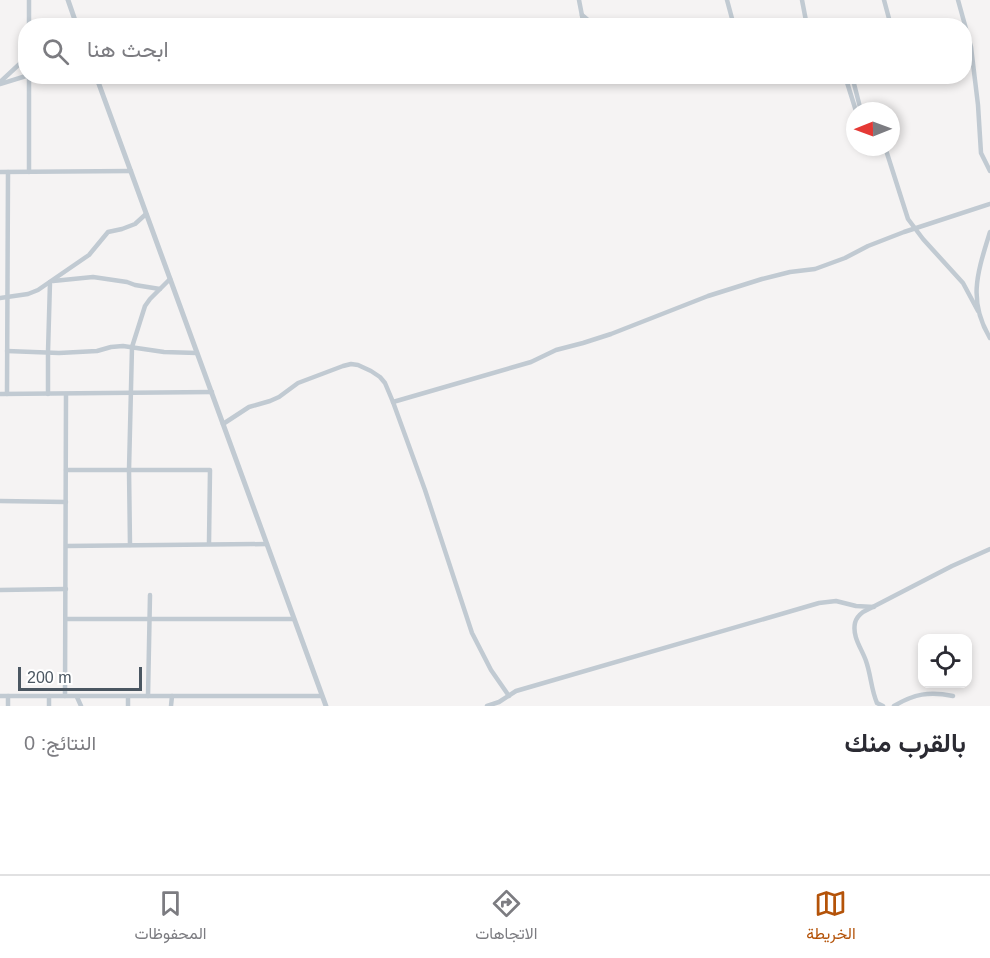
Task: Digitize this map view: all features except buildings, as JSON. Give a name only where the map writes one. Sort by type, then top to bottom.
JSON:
[{"type":"street","points":[[29,0],[29,18]]},
{"type":"street","points":[[68,0],[74,18]]},
{"type":"street","points":[[579,0],[583,18]]},
{"type":"street","points":[[727,0],[732,18]]},
{"type":"street","points":[[802,0],[805,18]]},
{"type":"street","points":[[884,0],[889,18]]},
{"type":"street","points":[[958,0],[962,18]]},
{"type":"street","points":[[582,15],[586,18]]},
{"type":"street","points":[[972,62],[981,153],[990,171]]},
{"type":"street","points":[[0,83],[18,66]]},
{"type":"street","points":[[0,83],[18,78]]},
{"type":"street","points":[[27,84],[29,172]]},
{"type":"street","points":[[99,84],[326,706]]},
{"type":"street","points":[[848,84],[853,102]]},
{"type":"street","points":[[854,84],[859,102]]},
{"type":"street","points":[[888,156],[908,219],[963,283],[978,311]]},
{"type":"street","points":[[0,172],[131,171]]},
{"type":"street","points":[[7,394],[8,172]]},
{"type":"street","points":[[393,402],[531,362],[556,350],[611,334],[708,296],[751,282],[790,272],[815,269],[845,258],[868,246],[990,204]]},
{"type":"street","points":[[0,298],[32,293],[88,255],[108,232],[135,224],[146,214]]},
{"type":"street","points":[[990,231],[978,276],[977,304],[982,324],[990,338]]},
{"type":"street","points":[[51,281],[93,277],[160,289]]},
{"type":"street","points":[[130,545],[132,347],[145,306],[170,279]]},
{"type":"street","points":[[48,394],[51,281]]},
{"type":"street","points":[[7,351],[59,353],[97,351],[123,346],[164,352],[197,353]]},
{"type":"street","points":[[223,424],[249,407],[279,397],[298,383],[333,369],[351,364],[358,365],[380,377],[393,402],[425,490],[472,633],[491,670],[508,696]]},
{"type":"street","points":[[0,394],[212,392]]},
{"type":"street","points":[[65,696],[66,394]]},
{"type":"street","points":[[66,470],[210,470],[209,543]]},
{"type":"street","points":[[0,501],[66,502]]},
{"type":"street","points":[[66,546],[267,544]]},
{"type":"street","points":[[883,706],[877,705],[867,662],[858,644],[854,626],[856,619],[859,615],[952,566],[990,549]]},
{"type":"street","points":[[0,590],[66,590]]},
{"type":"street","points":[[148,696],[150,595]]},
{"type":"street","points":[[487,706],[497,704],[516,691],[819,603],[833,601],[874,607]]},
{"type":"street","points":[[66,620],[294,618]]},
{"type":"street","points":[[894,706],[906,699],[921,695],[941,693],[953,696]]},
{"type":"street","points":[[0,696],[322,696]]},
{"type":"street","points":[[8,696],[8,706]]},
{"type":"street","points":[[49,696],[49,706]]},
{"type":"street","points":[[171,696],[171,706]]},
{"type":"street","points":[[77,697],[81,706]]},
{"type":"street","points":[[128,697],[128,706]]}]
